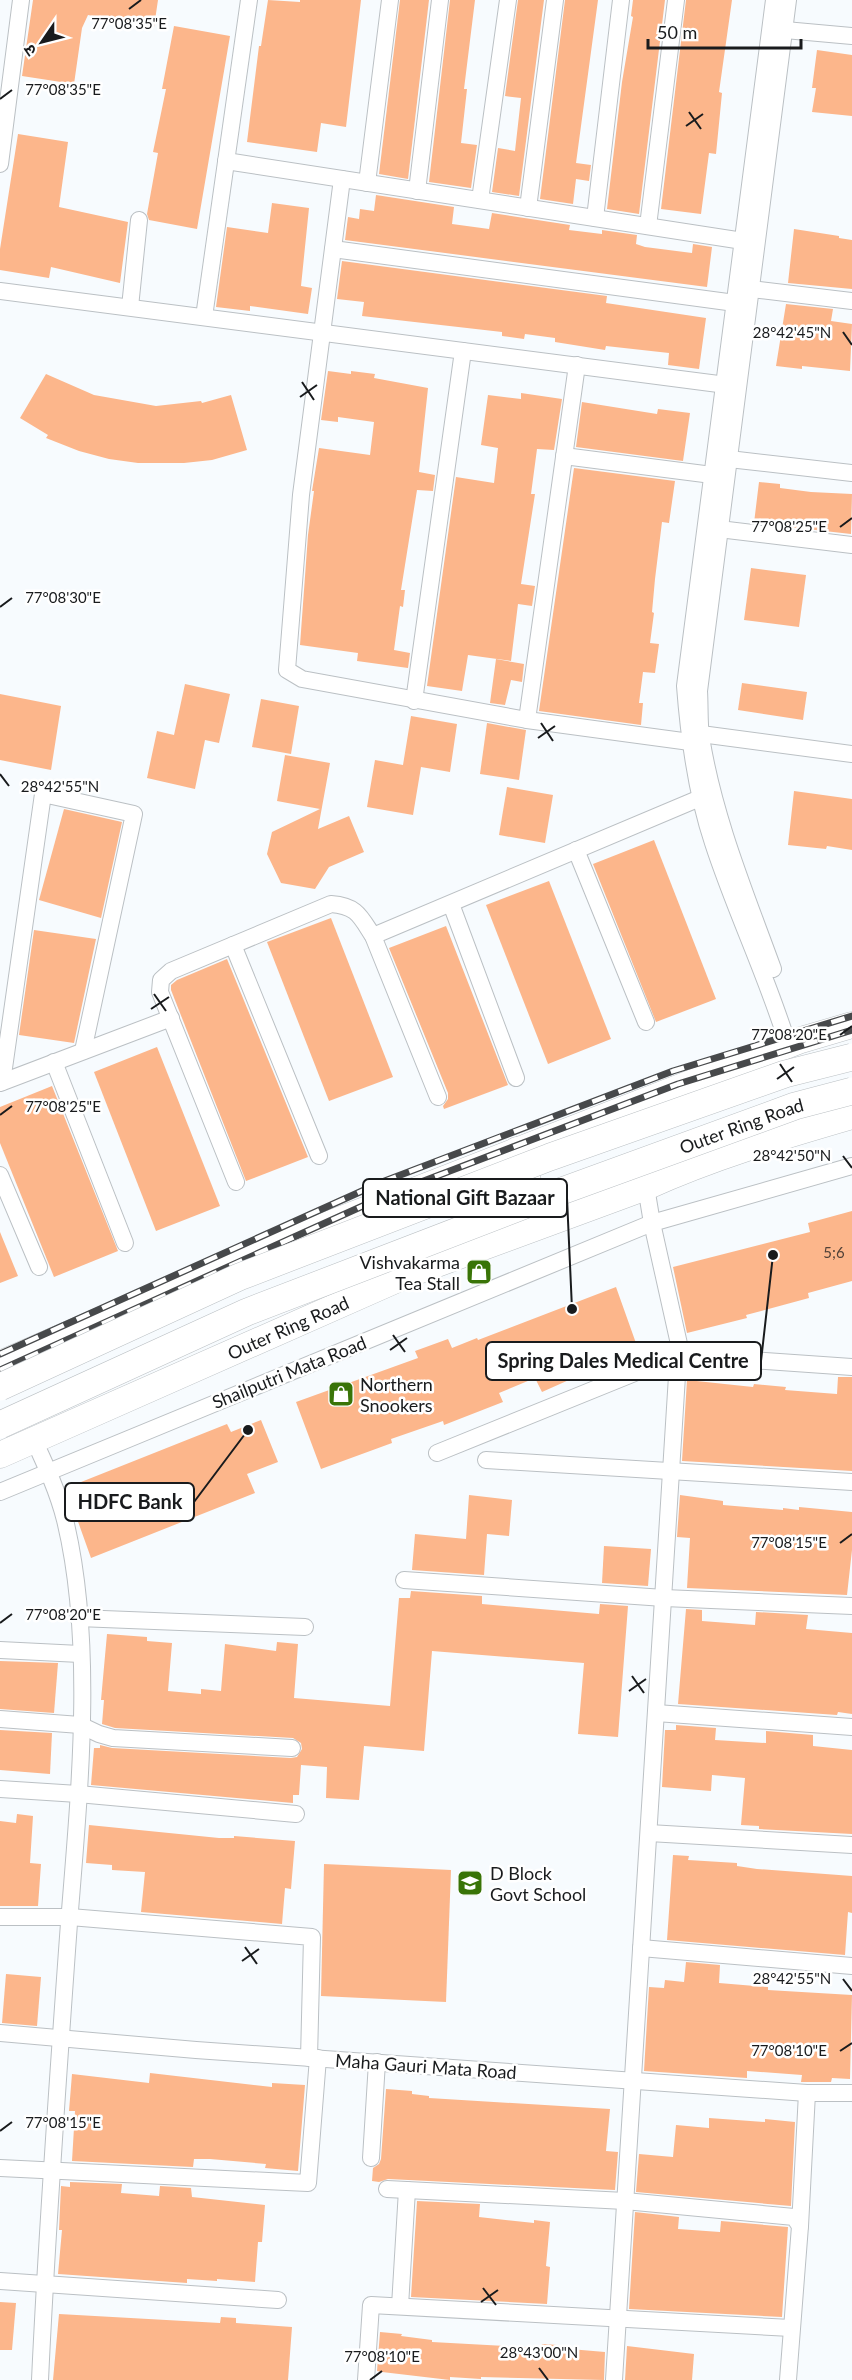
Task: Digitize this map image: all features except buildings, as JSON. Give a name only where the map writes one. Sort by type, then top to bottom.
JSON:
[{"type":"highway","name":"Outer Ring Road","points":[[0,1387],[239,1277],[549,1157],[785,1074],[852,1057]]},
{"type":"highway","name":"Outer Ring Road","points":[[0,1425],[247,1312],[559,1192],[795,1106],[852,1092]]},
{"type":"main road","points":[[0,1364],[262,1250],[794,1042],[852,1025]]},
{"type":"main road","name":"Outer Ring Road","points":[[0,1455],[408,1275],[646,1187],[674,1174],[785,1135],[852,1116]]},
{"type":"main road","points":[[517,1150],[543,1225]]},
{"type":"street","points":[[0,164],[1,128],[21,0]]},
{"type":"street","points":[[204,317],[249,0]]},
{"type":"street","points":[[367,183],[390,0]]},
{"type":"street","points":[[417,191],[440,0]]},
{"type":"street","points":[[480,200],[508,0]]},
{"type":"street","points":[[528,208],[555,0]]},
{"type":"street","points":[[595,218],[621,0]]},
{"type":"street","points":[[648,226],[676,0]]},
{"type":"street","points":[[774,0],[735,303],[729,459],[695,738],[700,798],[713,844],[780,1018],[794,1042]]},
{"type":"street","points":[[789,0],[751,289],[712,476],[685,686],[695,738],[726,844],[794,1042]]},
{"type":"street","points":[[784,30],[852,36]]},
{"type":"street","points":[[226,161],[743,241]]},
{"type":"street","points":[[342,179],[301,495],[287,670],[302,679],[527,720],[852,754]]},
{"type":"street","points":[[130,308],[139,220]]},
{"type":"street","points":[[333,249],[735,303]]},
{"type":"street","points":[[751,289],[852,301]]},
{"type":"street","points":[[0,291],[731,386]]},
{"type":"street","points":[[414,701],[464,351]]},
{"type":"street","points":[[527,720],[577,365]]},
{"type":"street","points":[[564,456],[712,476]]},
{"type":"street","points":[[729,459],[852,473]]},
{"type":"street","points":[[719,530],[852,545]]},
{"type":"street","points":[[83,1051],[134,814],[43,794],[1,1082],[171,1018]]},
{"type":"street","points":[[373,936],[700,798]]},
{"type":"street","points":[[576,850],[646,1022]]},
{"type":"street","points":[[451,903],[516,1078]]},
{"type":"street","points":[[236,1182],[160,992],[161,980],[171,970],[331,904],[348,906],[361,918],[373,936],[438,1097]]},
{"type":"street","points":[[233,945],[319,1156]]},
{"type":"street","points":[[54,1062],[125,1243]]},
{"type":"street","name":"Shailputri Mata Road","points":[[0,1492],[652,1223],[852,1166]]},
{"type":"street","points":[[0,1175],[39,1267]]},
{"type":"street","points":[[614,2380],[679,1355],[679,1344],[646,1187]]},
{"type":"street","points":[[437,1453],[679,1355],[852,1367]]},
{"type":"street","points":[[34,1440],[64,1518],[76,1574],[80,1654],[78,1794],[40,2380]]},
{"type":"street","points":[[486,1460],[852,1482]]},
{"type":"street","points":[[404,1580],[664,1598],[852,1606]]},
{"type":"street","points":[[78,1618],[305,1627]]},
{"type":"street","points":[[0,1650],[80,1654]]},
{"type":"street","points":[[656,1713],[852,1727]]},
{"type":"street","points":[[0,1719],[80,1725],[113,1738],[292,1748]]},
{"type":"street","points":[[0,1789],[296,1814]]},
{"type":"street","points":[[649,1833],[852,1845]]},
{"type":"street","points":[[0,1917],[70,1917],[312,1937],[313,2058],[308,2183],[0,2168]]},
{"type":"street","points":[[641,1948],[852,1966]]},
{"type":"street","name":"Maha Gauri Mata Road","points":[[0,2032],[313,2058],[807,2093],[852,2093]]},
{"type":"street","points":[[370,2158],[377,2062]]},
{"type":"street","points":[[788,2380],[800,2226],[807,2093]]},
{"type":"street","points":[[387,2189],[625,2202],[794,2217],[800,2226]]},
{"type":"street","points":[[400,2306],[407,2190]]},
{"type":"street","points":[[0,2281],[278,2300]]},
{"type":"street","points":[[366,2380],[371,2305],[791,2328]]},
{"type":"railway","points":[[0,1354],[382,1182],[673,1071],[852,1016]]},
{"type":"railway","points":[[0,1370],[387,1195],[678,1084],[852,1030]]},
{"type":"place","name":"Spring Dales Medical Centre","points":[[773,1255]]},
{"type":"place","name":"Vishvakarma Tea Stall","points":[[479,1272]]},
{"type":"place","name":"National Gift Bazaar","points":[[572,1309]]},
{"type":"place","name":"Northern Snookers","points":[[341,1394]]},
{"type":"place","name":"HDFC Bank","points":[[248,1430]]},
{"type":"place","name":"D Block Govt School","points":[[470,1883]]}]
